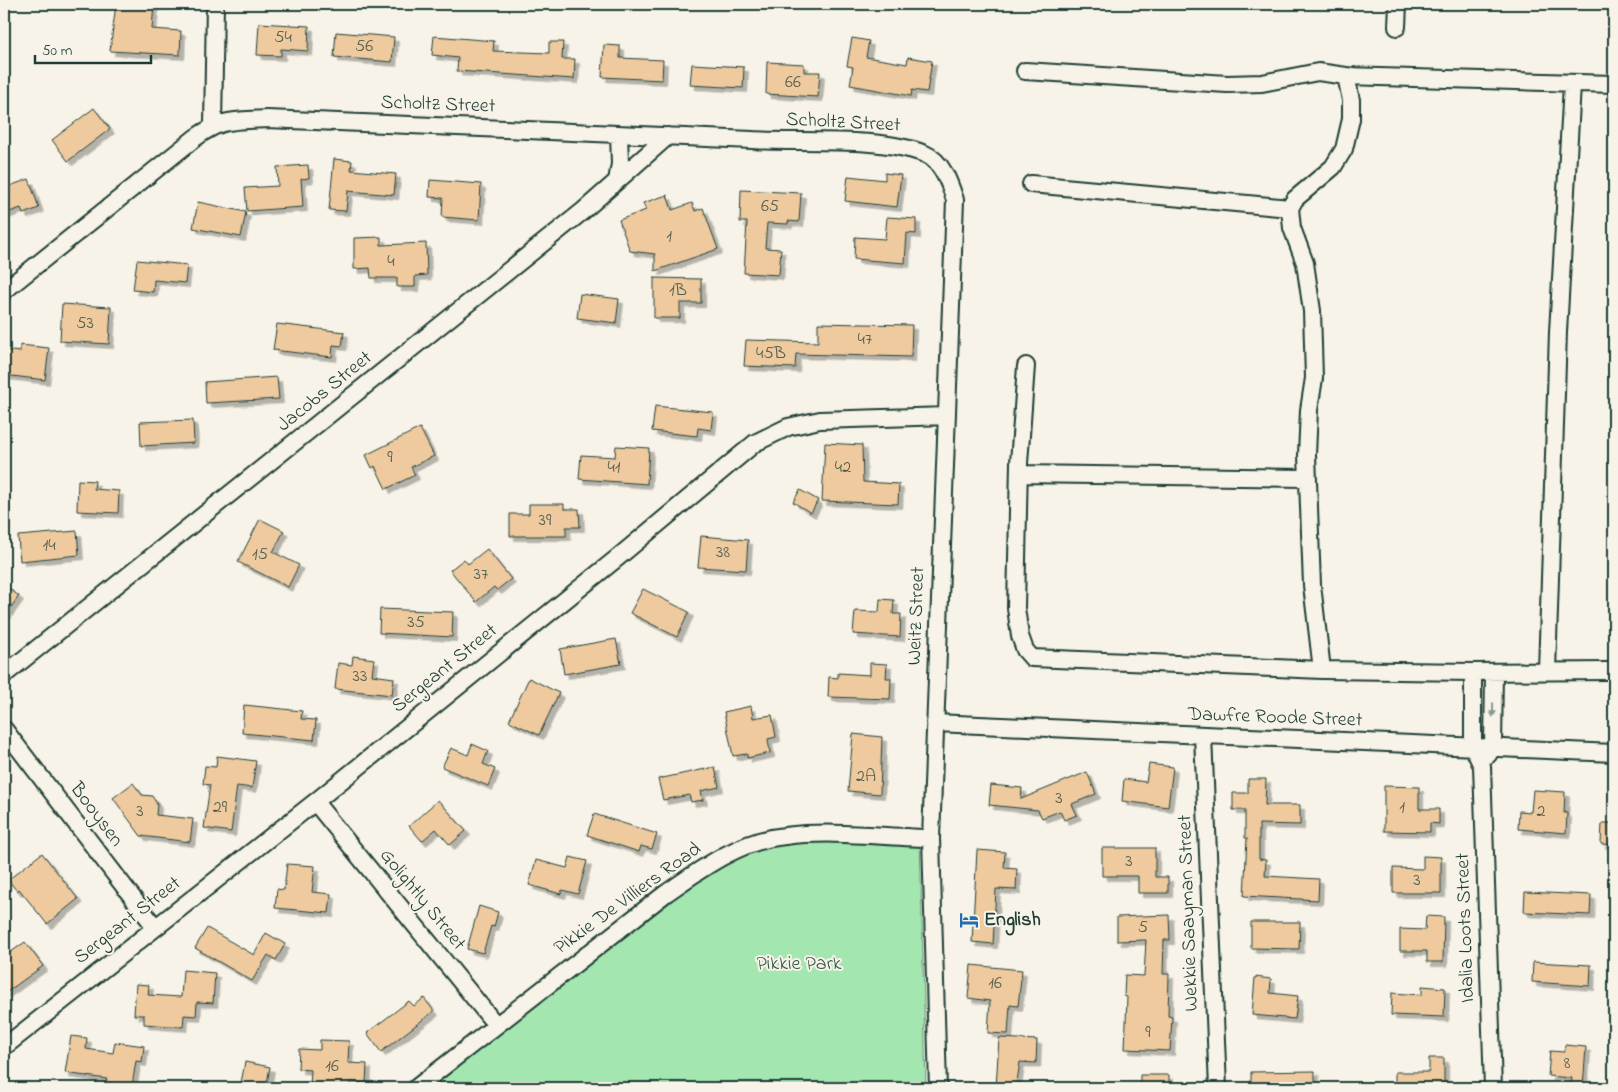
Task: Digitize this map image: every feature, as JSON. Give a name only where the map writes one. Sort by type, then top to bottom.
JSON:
[{"type":"street","points":[[213,125],[215,4]]},
{"type":"street","points":[[1397,27],[1398,4]]},
{"type":"street","points":[[1025,71],[1227,84],[1262,83],[1318,72],[1346,76],[1572,85],[1614,84]]},
{"type":"street","points":[[1322,670],[1312,594],[1308,478],[1309,410],[1314,378],[1312,311],[1306,263],[1292,228],[1290,208],[1295,199],[1333,167],[1344,149],[1351,119],[1351,100],[1346,76]]},
{"type":"street","points":[[1547,672],[1558,332],[1572,85]]},
{"type":"street","name":"Scholtz Street","points":[[4,291],[213,125],[230,121],[267,119],[867,143],[907,148],[927,154]]},
{"type":"street","points":[[617,181],[620,164],[619,134]]},
{"type":"street","name":"Jacobs Street","points":[[4,675],[567,224],[668,136]]},
{"type":"street","name":"Weitz Street","points":[[927,154],[940,167],[948,179],[955,200],[931,838],[938,1088]]},
{"type":"street","points":[[1031,184],[1290,208]]},
{"type":"street","points":[[1026,366],[1019,474],[1016,608],[1020,636],[1025,650],[1032,658],[1322,670],[1608,671]]},
{"type":"street","name":"Sergeant Street","points":[[4,1047],[315,802],[616,559],[755,443],[788,427],[820,420],[947,416]]},
{"type":"street","points":[[1019,474],[1308,478]]},
{"type":"street","points":[[1473,672],[1473,746]]},
{"type":"street","points":[[1482,766],[1493,747],[1494,672]]},
{"type":"street","name":"Dawfre Roode Street","points":[[935,724],[1614,753]]},
{"type":"street","name":"Booysen","points":[[4,729],[154,927]]},
{"type":"street","name":"Wekkie Saayman Street","points":[[1203,736],[1218,1088]]},
{"type":"street","name":"Idalia Loots Street","points":[[1473,746],[1482,766],[1493,1088]]},
{"type":"street","name":"Golightly Street","points":[[315,802],[496,1025]]},
{"type":"street","name":"Pikkie De Villiers Road","points":[[416,1088],[665,894],[704,867],[732,852],[756,843],[784,836],[931,838]]},
{"type":"green space","name":"Pikkie Park","points":[[779,838],[920,838],[926,1088],[422,1088],[705,868]]},
{"type":"building","points":[[116,4],[154,4],[152,29],[181,31],[180,55],[110,51]]},
{"type":"building","points":[[259,23],[309,26],[308,51],[281,49],[281,56],[257,55]]},
{"type":"building","points":[[336,32],[394,37],[392,62],[334,57]]},
{"type":"building","points":[[434,36],[494,41],[493,51],[549,53],[549,42],[563,42],[562,59],[575,59],[574,79],[457,71],[458,58],[432,55]]},
{"type":"building","points":[[852,38],[869,41],[866,57],[907,64],[908,57],[932,61],[927,92],[912,90],[911,96],[850,85],[853,67],[847,66]]},
{"type":"building","points":[[604,45],[620,46],[620,58],[663,60],[662,80],[602,77]]},
{"type":"building","points":[[767,62],[804,64],[804,72],[820,72],[818,97],[766,94]]},
{"type":"building","points":[[692,64],[744,67],[743,88],[690,85]]},
{"type":"building","points":[[94,108],[110,129],[68,161],[52,140]]},
{"type":"building","points":[[334,159],[352,161],[351,170],[396,174],[394,195],[348,191],[346,211],[329,210]]},
{"type":"building","points":[[308,165],[309,178],[301,179],[303,207],[247,211],[245,188],[278,186],[277,167]]},
{"type":"building","points":[[885,173],[901,175],[897,207],[845,201],[848,176],[885,180]]},
{"type":"building","points":[[29,179],[39,208],[23,214],[21,208],[4,214],[4,188]]},
{"type":"building","points":[[430,180],[481,184],[479,220],[442,217],[443,198],[429,197]]},
{"type":"building","points":[[741,190],[801,193],[799,222],[788,221],[788,224],[767,223],[765,248],[781,249],[779,275],[744,273],[747,222],[740,222]]},
{"type":"building","points":[[667,195],[672,210],[692,203],[695,211],[703,208],[718,249],[655,271],[655,254],[630,251],[619,220],[646,210],[643,203]]},
{"type":"building","points":[[198,202],[246,212],[241,237],[193,228]]},
{"type":"building","points":[[887,217],[916,219],[916,234],[907,233],[905,263],[854,259],[855,237],[885,239]]},
{"type":"building","points":[[381,237],[381,245],[426,243],[427,275],[415,276],[415,287],[397,287],[397,278],[371,278],[370,268],[354,269],[354,238]]},
{"type":"building","points":[[137,260],[187,265],[185,283],[154,280],[153,292],[133,290]]},
{"type":"building","points":[[654,278],[701,279],[701,303],[680,303],[680,318],[654,318]]},
{"type":"building","points":[[580,294],[619,299],[616,323],[577,318]]},
{"type":"building","points":[[62,304],[111,307],[109,344],[60,341]]},
{"type":"building","points":[[818,323],[912,325],[911,357],[796,354],[795,368],[744,366],[746,340],[818,342]]},
{"type":"building","points":[[277,324],[344,332],[342,346],[333,345],[332,357],[273,350]]},
{"type":"building","points":[[20,345],[49,348],[45,380],[4,375],[4,350],[20,352]]},
{"type":"building","points":[[277,377],[279,399],[206,403],[205,382]]},
{"type":"building","points":[[655,406],[713,412],[711,430],[698,428],[697,436],[652,431]]},
{"type":"building","points":[[193,420],[194,443],[141,446],[140,422]]},
{"type":"building","points":[[420,428],[434,456],[411,467],[415,475],[386,489],[375,466],[372,468],[366,455]]},
{"type":"building","points":[[825,443],[862,445],[863,482],[899,484],[898,504],[822,501]]},
{"type":"building","points":[[616,446],[649,448],[647,484],[579,479],[581,455],[615,457]]},
{"type":"building","points":[[78,480],[95,481],[94,489],[119,491],[118,513],[77,511]]},
{"type":"building","points":[[800,490],[818,500],[811,513],[793,502]]},
{"type":"building","points":[[529,504],[564,504],[564,509],[579,509],[580,527],[566,527],[566,536],[510,536],[510,514],[529,514]]},
{"type":"building","points":[[260,519],[284,531],[273,552],[299,565],[288,587],[238,562]]},
{"type":"building","points":[[77,531],[79,555],[20,561],[18,536]]},
{"type":"building","points":[[701,536],[748,540],[746,570],[698,567]]},
{"type":"building","points":[[487,549],[511,579],[497,590],[494,587],[476,602],[450,570],[464,559],[468,564]]},
{"type":"building","points":[[4,585],[19,596],[4,617]]},
{"type":"building","points":[[643,589],[689,612],[677,637],[630,613]]},
{"type":"building","points":[[880,599],[894,600],[893,614],[901,614],[900,637],[853,634],[855,611],[879,612]]},
{"type":"building","points":[[380,609],[453,612],[452,637],[379,633]]},
{"type":"building","points":[[616,639],[621,664],[564,674],[560,649]]},
{"type":"building","points":[[353,656],[374,659],[372,675],[394,678],[392,695],[335,689],[338,663],[352,665]]},
{"type":"building","points":[[870,663],[887,664],[886,678],[891,678],[890,699],[828,697],[829,677],[838,678],[838,673],[870,675]]},
{"type":"building","points":[[529,678],[559,693],[539,735],[509,721]]},
{"type":"building","points":[[244,705],[302,711],[301,719],[316,720],[314,740],[242,733]]},
{"type":"building","points":[[751,706],[753,718],[772,715],[776,737],[768,739],[770,753],[747,758],[747,754],[733,756],[724,712]]},
{"type":"building","points":[[853,734],[882,737],[880,794],[848,791]]},
{"type":"building","points":[[472,744],[488,751],[483,764],[495,769],[488,786],[442,767],[451,748],[468,755]]},
{"type":"building","points":[[217,756],[256,761],[252,788],[237,786],[231,832],[204,828],[210,785],[203,784],[205,766],[216,767]]},
{"type":"building","points":[[1149,764],[1173,767],[1168,807],[1122,801],[1124,779],[1146,782]]},
{"type":"building","points":[[715,767],[719,787],[701,791],[703,800],[691,802],[689,795],[663,800],[658,779]]},
{"type":"building","points":[[1087,772],[1096,794],[1072,804],[1077,815],[1064,820],[1060,811],[1042,818],[1038,810],[989,805],[991,785],[1022,788],[1021,799]]},
{"type":"building","points":[[1248,779],[1266,779],[1265,805],[1300,805],[1300,825],[1259,824],[1259,859],[1266,860],[1265,876],[1319,879],[1318,900],[1244,896],[1247,838],[1245,838],[1245,810],[1233,810],[1233,793],[1248,793]]},
{"type":"building","points":[[133,783],[142,795],[152,796],[157,804],[156,815],[193,819],[190,842],[141,836],[113,798]]},
{"type":"building","points":[[1384,786],[1419,787],[1419,809],[1439,809],[1439,824],[1430,823],[1430,832],[1384,831]]},
{"type":"building","points":[[1533,790],[1565,792],[1564,813],[1567,813],[1566,833],[1518,829],[1519,811],[1531,812]]},
{"type":"building","points":[[438,800],[466,831],[450,845],[436,829],[422,841],[409,826]]},
{"type":"building","points":[[594,814],[657,834],[652,849],[641,846],[639,852],[587,835]]},
{"type":"building","points":[[1602,823],[1614,823],[1614,845],[1601,844]]},
{"type":"building","points":[[1102,848],[1155,848],[1155,877],[1168,877],[1168,893],[1138,893],[1138,876],[1102,876]]},
{"type":"building","points":[[977,850],[1005,852],[1004,868],[1017,869],[1016,890],[996,889],[993,944],[972,942]]},
{"type":"building","points":[[42,853],[78,899],[47,924],[19,889],[17,891],[8,880]]},
{"type":"building","points":[[1423,856],[1441,857],[1441,893],[1393,893],[1393,868],[1423,869]]},
{"type":"building","points":[[570,857],[587,861],[578,894],[562,890],[561,894],[529,885],[536,860],[567,868]]},
{"type":"building","points":[[287,864],[315,866],[312,892],[331,894],[329,913],[275,908],[277,889],[284,890]]},
{"type":"building","points":[[1525,892],[1591,895],[1590,915],[1524,912]]},
{"type":"building","points":[[479,906],[498,912],[494,927],[491,926],[483,953],[467,949]]},
{"type":"building","points":[[1169,915],[1170,940],[1164,940],[1163,974],[1169,974],[1168,1016],[1172,1017],[1170,1051],[1125,1049],[1127,997],[1124,996],[1125,975],[1144,976],[1146,940],[1117,941],[1117,917]]},
{"type":"building","points":[[1426,916],[1444,917],[1443,962],[1427,962],[1427,951],[1400,951],[1400,929],[1425,930]]},
{"type":"building","points":[[1251,922],[1300,922],[1299,949],[1251,948]]},
{"type":"building","points":[[207,928],[254,955],[266,933],[285,944],[276,960],[268,955],[252,981],[195,948]]},
{"type":"building","points":[[25,942],[43,966],[4,994],[4,957]]},
{"type":"building","points":[[1533,962],[1591,965],[1590,986],[1532,982]]},
{"type":"building","points":[[971,965],[1022,970],[1018,1006],[1010,1005],[1008,1034],[988,1033],[990,1001],[968,998]]},
{"type":"building","points":[[183,970],[215,973],[213,1003],[197,1002],[196,1016],[184,1015],[183,1027],[144,1024],[144,1015],[134,1015],[136,984],[149,985],[148,995],[181,997]]},
{"type":"building","points":[[1255,977],[1271,979],[1270,993],[1298,996],[1295,1019],[1252,1015]]},
{"type":"building","points":[[1422,986],[1445,988],[1444,1017],[1391,1015],[1392,993],[1422,995]]},
{"type":"building","points":[[424,998],[434,1011],[381,1052],[367,1033],[409,1001],[414,1006]]},
{"type":"building","points":[[71,1036],[87,1038],[86,1049],[113,1053],[115,1042],[144,1046],[142,1062],[136,1061],[132,1086],[106,1082],[107,1079],[65,1073]]},
{"type":"building","points":[[999,1038],[1037,1040],[1036,1063],[1020,1062],[1016,1088],[996,1088]]},
{"type":"building","points":[[320,1040],[349,1041],[348,1063],[367,1064],[366,1083],[350,1082],[350,1088],[310,1088],[311,1070],[298,1069],[299,1049],[320,1050]]},
{"type":"building","points":[[1565,1045],[1586,1047],[1583,1088],[1571,1087],[1572,1078],[1548,1076],[1550,1051],[1564,1052]]},
{"type":"building","points":[[1429,1058],[1444,1058],[1444,1088],[1395,1088],[1395,1072],[1429,1072]]},
{"type":"building","points":[[245,1062],[270,1067],[266,1088],[240,1088]]},
{"type":"building","points":[[1315,1071],[1315,1088],[1258,1088],[1257,1084],[1251,1084],[1251,1072]]},
{"type":"building","points":[[1140,1075],[1169,1075],[1169,1088],[1140,1088]]},
{"type":"place","name":"English","points":[[969,920]]}]
